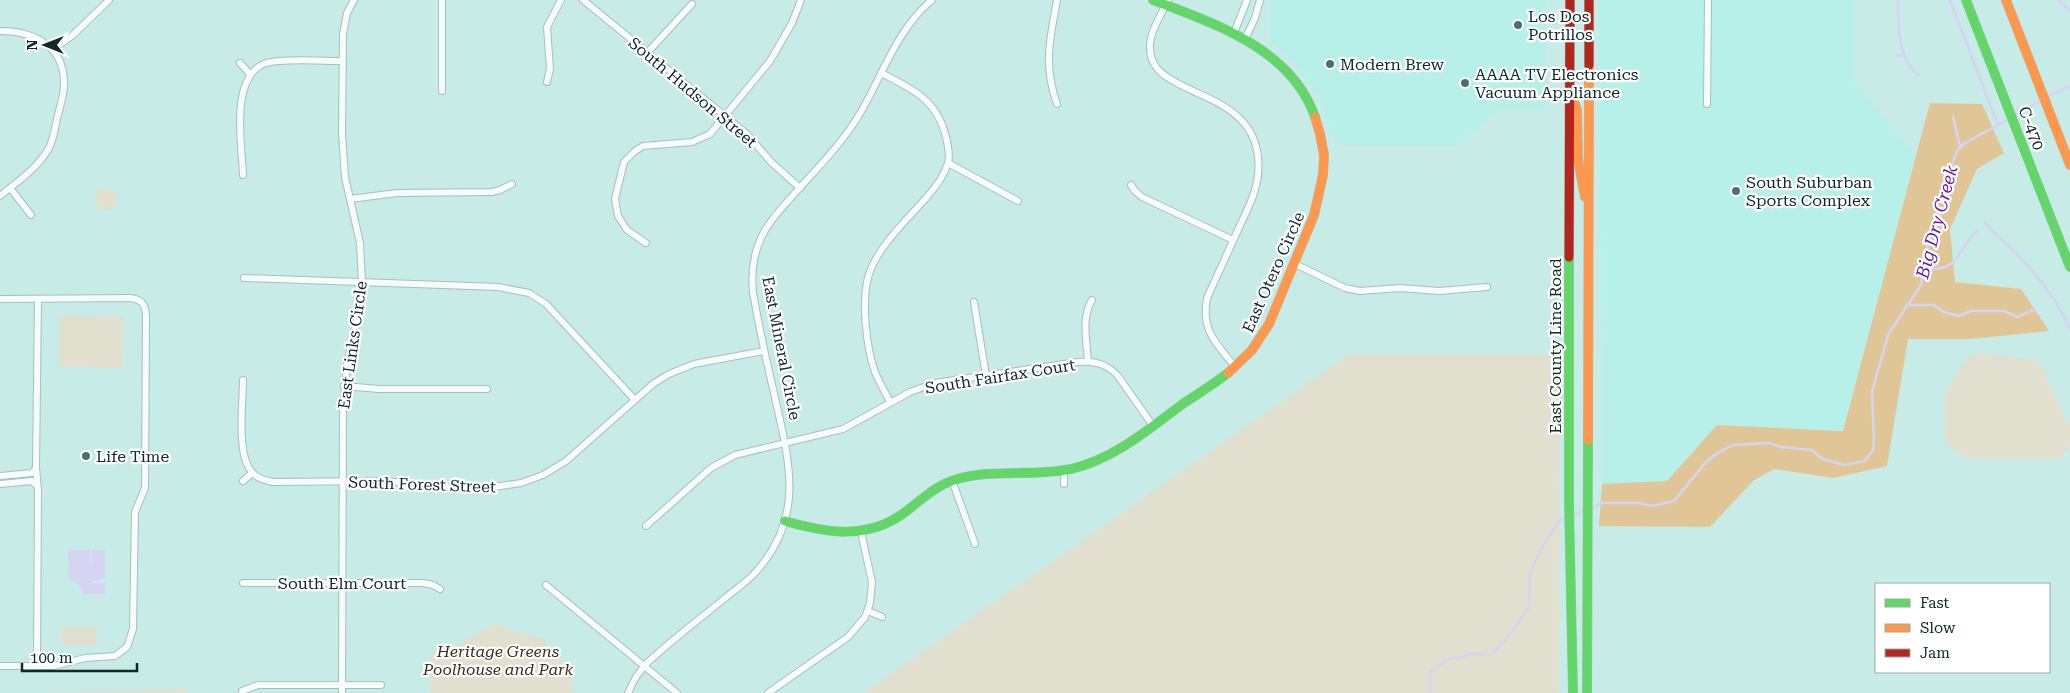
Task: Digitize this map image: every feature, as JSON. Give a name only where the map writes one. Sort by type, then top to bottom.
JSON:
[{"type":"main road","points":[[1153,0],[1167,2],[1245,39]]},
{"type":"main road","name":"East County Line Road","points":[[1570,0],[1570,526],[1572,693]]},
{"type":"main road","name":"East County Line Road","points":[[1587,693],[1589,0]]},
{"type":"main road","name":"C-470","points":[[1966,0],[2070,267]]},
{"type":"main road","name":"C-470","points":[[2006,0],[2070,165]]},
{"type":"main road","name":"East Otero Circle","points":[[785,521],[826,532],[844,534],[861,532],[896,519],[935,488],[952,480],[980,474],[1064,471],[1079,468],[1104,458],[1153,426],[1235,367],[1252,350],[1264,332],[1312,222],[1322,192],[1324,170],[1322,141],[1315,116],[1295,80],[1270,55],[1245,39]]},
{"type":"main road","points":[[1571,103],[1575,104],[1577,110],[1578,158],[1589,217]]},
{"type":"street","points":[[52,50],[73,35],[109,0]]},
{"type":"street","name":"East Links Circle","points":[[342,693],[344,386],[359,311],[362,283],[360,243],[350,200],[344,158],[342,61],[344,23],[354,0]]},
{"type":"street","points":[[442,0],[442,91]]},
{"type":"street","points":[[547,82],[550,69],[547,27],[561,0]]},
{"type":"street","name":"South Hudson Street","points":[[583,0],[747,134],[780,171],[800,188]]},
{"type":"street","points":[[646,243],[627,230],[618,216],[615,199],[624,162],[634,151],[643,146],[692,142],[705,138],[759,76],[774,55],[792,23],[801,0]]},
{"type":"street","name":"East Mineral Circle","points":[[628,693],[645,665],[751,576],[768,557],[785,521],[790,492],[789,468],[753,293],[753,261],[763,234],[771,222],[854,122],[906,29],[932,0]]},
{"type":"street","points":[[1057,0],[1047,55],[1051,88],[1057,104]]},
{"type":"street","points":[[1234,33],[1247,0]]},
{"type":"street","points":[[1245,39],[1255,18],[1260,0]]},
{"type":"street","points":[[1707,104],[1708,0]]},
{"type":"street","points":[[1167,2],[1150,41],[1150,52],[1154,65],[1167,79],[1221,103],[1232,111],[1246,127],[1256,148],[1258,165],[1256,185],[1207,298],[1205,310],[1207,328],[1211,336],[1235,367]]},
{"type":"street","points":[[648,52],[692,4]]},
{"type":"street","points":[[0,32],[18,32],[40,39],[52,50],[62,71],[64,86],[50,147],[35,166],[0,196]]},
{"type":"street","points":[[243,175],[241,100],[246,80],[250,74],[260,66],[274,62],[342,61]]},
{"type":"street","points":[[240,63],[250,74]]},
{"type":"street","points":[[881,73],[918,93],[933,108],[946,134],[948,147],[948,163],[936,186],[878,255],[867,283],[864,303],[873,364],[890,402]]},
{"type":"street","points":[[948,163],[1018,201]]},
{"type":"street","points":[[350,200],[398,193],[492,192],[512,184]]},
{"type":"street","points":[[1131,185],[1142,197],[1233,240]]},
{"type":"street","points":[[10,188],[31,215]]},
{"type":"street","points":[[1295,264],[1345,288],[1360,291],[1400,288],[1439,291],[1488,287]]},
{"type":"street","points":[[244,278],[498,287],[528,293],[538,298],[554,312],[635,400]]},
{"type":"street","points":[[0,299],[131,298],[140,300],[145,306],[146,315],[145,488],[135,512],[133,629],[131,638],[127,647],[115,656],[85,658],[54,666],[0,666]]},
{"type":"street","points":[[37,666],[38,490],[36,485],[36,467],[38,299]]},
{"type":"street","points":[[1088,362],[1086,317],[1088,305],[1092,300]]},
{"type":"street","points":[[974,302],[986,376]]},
{"type":"street","name":"South Forest Street","points":[[252,473],[273,482],[384,481],[430,486],[487,488],[521,483],[543,474],[566,461],[660,378],[694,364],[764,351]]},
{"type":"street","name":"South Fairfax Court","points":[[646,526],[711,468],[724,460],[744,452],[843,429],[910,392],[935,383],[1088,362],[1100,363],[1113,370],[1126,384],[1153,426]]},
{"type":"street","points":[[243,380],[243,448],[244,458],[252,473],[243,481]]},
{"type":"street","points":[[344,386],[379,389],[487,389]]},
{"type":"street","points":[[0,476],[32,473],[36,467]]},
{"type":"street","points":[[1064,471],[1064,484]]},
{"type":"street","points":[[952,480],[975,544]]},
{"type":"street","points":[[0,484],[32,481],[36,485]]},
{"type":"street","points":[[768,693],[848,637],[860,625],[868,611],[872,592],[872,582],[861,532]]},
{"type":"street","name":"South Elm Court","points":[[243,583],[422,584],[432,585],[440,589]]},
{"type":"street","points":[[546,585],[677,693]]},
{"type":"street","points":[[868,611],[882,617]]},
{"type":"street","points":[[242,691],[258,685],[381,685]]},
{"type":"shaded area","points":[[1271,0],[1546,0],[1545,109],[1499,109],[1457,146],[1336,145],[1317,93],[1293,61],[1271,42]]},
{"type":"shaded area","points":[[1599,0],[1855,0],[1854,81],[1915,156],[1843,431],[1717,425],[1667,481],[1602,484]]},
{"type":"shaded area","points":[[1930,103],[1982,104],[2004,153],[1977,169],[1950,229],[1955,282],[2021,289],[2049,331],[1971,339],[1908,339],[1887,466],[1833,478],[1774,469],[1753,481],[1710,527],[1599,526],[1602,484],[1667,481],[1717,425],[1843,431]]},
{"type":"shaded area","points":[[68,550],[90,550],[91,566],[92,550],[105,550],[105,579],[92,581],[93,583],[105,583],[105,594],[84,594],[79,584],[69,579]]},
{"type":"green space","points":[[102,188],[110,188],[117,195],[117,203],[110,210],[102,210],[95,203],[95,195]]},
{"type":"green space","points":[[59,315],[124,317],[122,368],[59,367]]},
{"type":"green space","points":[[1979,352],[2039,361],[2070,426],[2070,445],[2061,459],[1968,459],[1945,444],[1945,393],[1967,358]]},
{"type":"green space","points":[[1350,354],[1560,355],[1559,693],[864,693]]},
{"type":"green space","name":"Heritage Greens Poolhouse and Park","points":[[493,624],[543,639],[571,672],[572,693],[431,693],[432,651],[447,651]]},
{"type":"green space","points":[[61,627],[97,627],[96,645],[61,645]]},
{"type":"green space","points":[[187,689],[187,693],[44,693]]},
{"type":"waterway","points":[[1898,0],[1900,41],[1906,61],[1919,75]]},
{"type":"waterway","points":[[1950,0],[1998,125]]},
{"type":"waterway","points":[[2059,0],[2070,11]]},
{"type":"waterway","points":[[1896,56],[1904,55]]},
{"type":"waterway","name":"Big Dry Creek","points":[[2049,96],[2070,86]]},
{"type":"waterway","name":"Big Dry Creek","points":[[2016,114],[2042,100]]},
{"type":"waterway","points":[[1953,116],[1960,147]]},
{"type":"waterway","name":"Big Dry Creek","points":[[1591,508],[1603,503],[1639,503],[1652,506],[1674,501],[1706,462],[1719,452],[1733,445],[1769,443],[1781,447],[1811,450],[1823,459],[1844,465],[1865,461],[1873,450],[1872,392],[1888,335],[1921,285],[1927,247],[1946,204],[1947,179],[1957,151],[1965,143],[2007,120]]},
{"type":"waterway","points":[[1985,222],[2024,261],[2045,286],[2070,329]]},
{"type":"waterway","points":[[1924,269],[1936,269],[1951,264],[1977,231]]},
{"type":"waterway","points":[[1906,305],[1934,305],[1944,312],[1958,316],[1971,311],[2004,311],[2017,317],[2035,309]]},
{"type":"waterway","name":"Big Dry Creek","points":[[1572,516],[1585,510]]},
{"type":"waterway","name":"Big Dry Creek","points":[[1493,653],[1512,632],[1529,607],[1530,575],[1533,566],[1545,542],[1559,521],[1567,518]]},
{"type":"waterway","name":"Big Dry Creek","points":[[1430,693],[1430,672],[1449,659],[1471,654],[1483,654]]},
{"type":"traffic: fast","points":[[1153,0],[1225,29],[1270,56],[1288,73],[1304,93],[1315,117]]},
{"type":"traffic: fast","points":[[1966,0],[2070,267]]},
{"type":"traffic: fast","points":[[1569,257],[1569,504],[1573,693]]},
{"type":"traffic: fast","points":[[785,521],[831,531],[861,531],[890,522],[934,490],[954,480],[983,474],[1056,471],[1087,464],[1116,451],[1144,433],[1228,373]]},
{"type":"traffic: fast","points":[[1587,693],[1588,440]]},
{"type":"traffic: slow","points":[[2006,0],[2070,165]]},
{"type":"traffic: slow","points":[[1588,440],[1589,65]]},
{"type":"traffic: slow","points":[[1571,103],[1575,104],[1577,110],[1578,159],[1585,197]]},
{"type":"traffic: slow","points":[[1228,373],[1252,350],[1269,324],[1314,215],[1323,175],[1324,155],[1315,117]]},
{"type":"traffic: jam","points":[[1569,257],[1570,0]]},
{"type":"traffic: jam","points":[[1589,0],[1589,65]]},
{"type":"place","name":"Los Dos Potrillos","points":[[1518,25]]},
{"type":"place","name":"Modern Brew","points":[[1330,64]]},
{"type":"place","name":"AAAA TV Electronics Vacuum Appliance","points":[[1465,83]]},
{"type":"place","name":"South Suburban Sports Complex","points":[[1736,191]]},
{"type":"place","name":"Life Time","points":[[86,456]]}]
